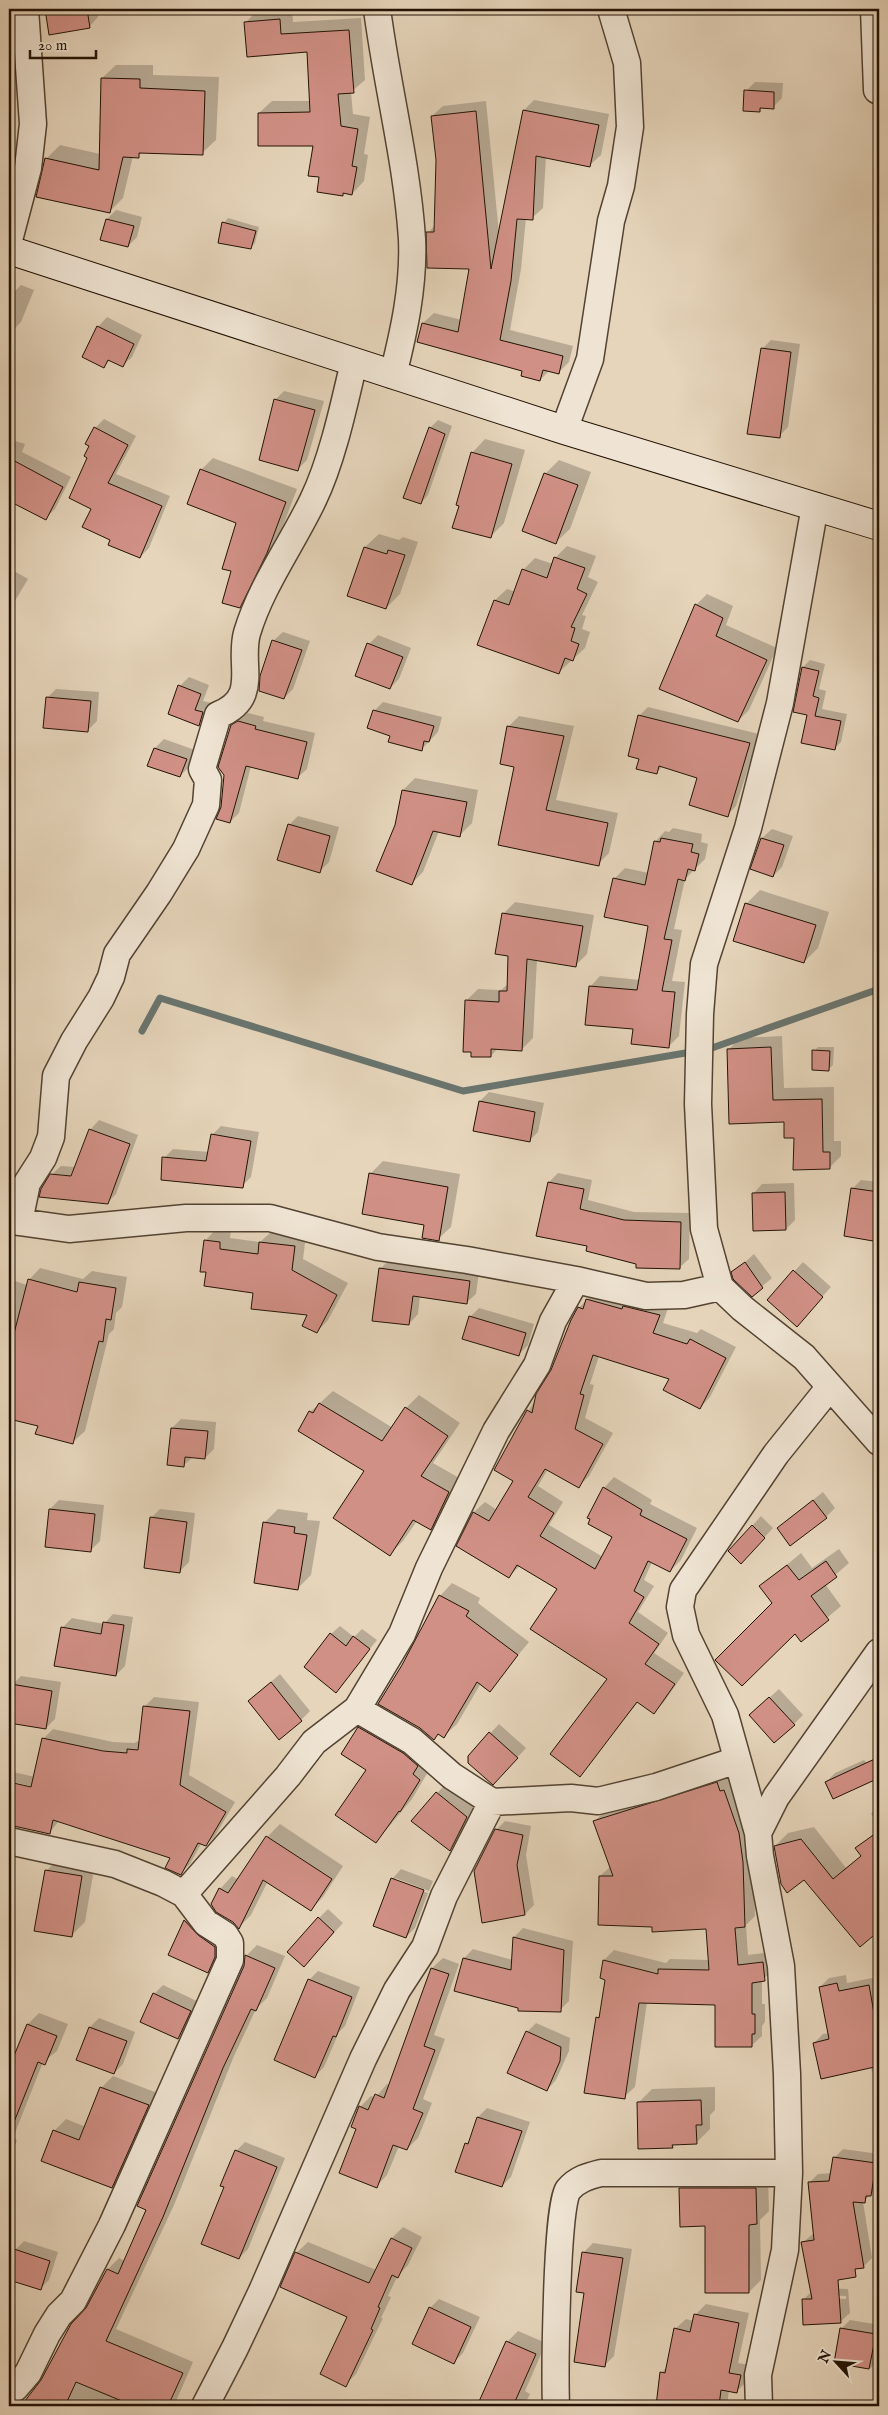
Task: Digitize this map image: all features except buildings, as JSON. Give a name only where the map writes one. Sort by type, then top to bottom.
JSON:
[{"type":"main road","points":[[9,250],[564,430],[879,526]]},
{"type":"street","points":[[9,240],[28,168],[33,124],[25,9]]},
{"type":"street","points":[[377,9],[412,241],[408,313],[393,375]]},
{"type":"street","points":[[564,430],[590,358],[611,221],[621,186],[630,127],[627,63],[611,9]]},
{"type":"street","points":[[874,9],[876,90]]},
{"type":"street","points":[[354,362],[337,430],[314,498],[262,598],[247,634],[246,681],[240,699],[230,710],[218,715],[202,769],[208,780],[206,805],[186,849],[160,893],[117,954],[111,977],[101,998],[74,1041],[56,1076],[50,1136],[43,1158],[27,1183],[14,1219],[69,1229],[186,1218],[270,1218],[378,1247],[467,1260],[576,1280],[646,1296],[684,1295],[720,1288]]},
{"type":"street","points":[[815,506],[780,703],[748,828],[704,964],[700,1014],[698,1104],[704,1229],[720,1288],[804,1357],[829,1388],[879,1442]]},
{"type":"street","points":[[184,1894],[288,1776],[314,1742],[357,1709],[402,1634],[429,1568],[492,1439],[537,1364],[553,1321],[576,1280]]},
{"type":"street","points":[[759,2406],[758,2375],[785,2250],[789,2173],[787,2074],[781,1966],[760,1856],[758,1833],[725,1715],[686,1635],[680,1607],[683,1590],[776,1454],[829,1388]]},
{"type":"street","points":[[758,1833],[776,1797],[879,1652]]},
{"type":"street","points":[[357,1709],[412,1740],[452,1776],[492,1802],[571,1798],[598,1801],[656,1787],[737,1760]]},
{"type":"street","points":[[205,2406],[236,2348],[368,2051],[397,1990],[425,1947],[444,1896],[492,1802]]},
{"type":"street","points":[[9,1841],[115,1864],[163,1883],[184,1894],[206,1923],[225,1935],[230,1943],[230,1960],[112,2226],[72,2301],[59,2315],[47,2334],[28,2374],[15,2388],[9,2390]]},
{"type":"street","points":[[556,2406],[554,2357],[562,2217],[567,2191],[583,2178],[601,2173],[789,2173]]},
{"type":"waterway","points":[[142,1031],[160,998],[463,1091],[709,1049],[879,989]]}]
